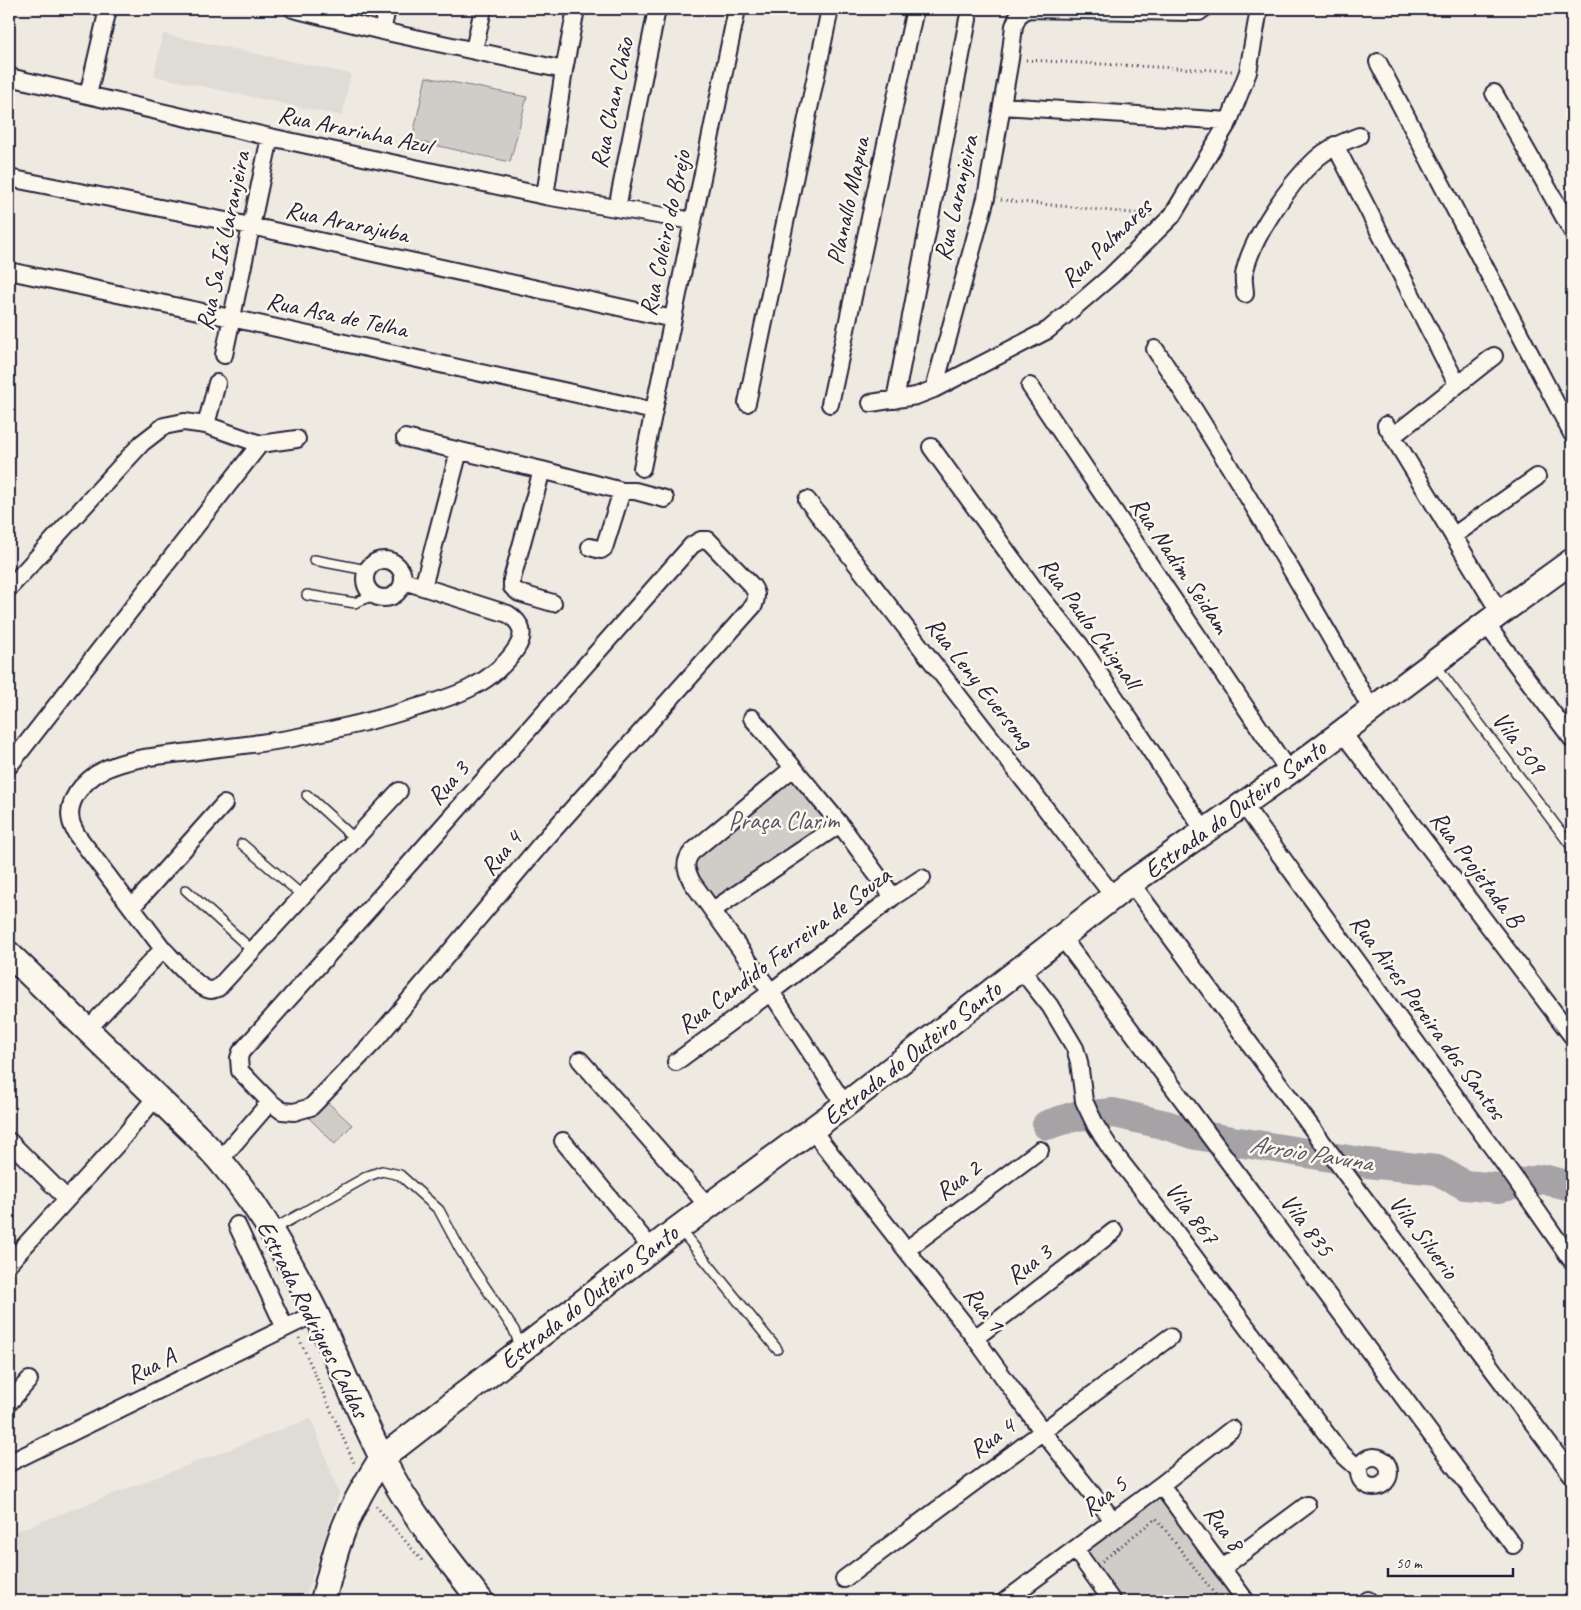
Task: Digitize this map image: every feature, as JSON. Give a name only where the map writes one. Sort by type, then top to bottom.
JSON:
[{"type":"street","points":[[88,95],[108,9]]},
{"type":"street","points":[[295,9],[382,31],[564,70]]},
{"type":"street","points":[[382,31],[387,9]]},
{"type":"street","points":[[474,50],[483,9]]},
{"type":"street","points":[[545,196],[564,70],[576,9]]},
{"type":"street","name":"Rua Chan Chão","points":[[617,208],[657,9]]},
{"type":"street","name":"Rua Coleiro do Brejo","points":[[642,468],[737,9]]},
{"type":"street","points":[[747,403],[830,9]]},
{"type":"street","name":"Planallo Mapua","points":[[830,404],[915,9]]},
{"type":"street","name":"Rua Laranjeira","points":[[934,389],[986,198],[1014,26],[1018,16],[1028,9],[1199,12],[1203,9]]},
{"type":"street","name":"Rua Palmares","points":[[871,403],[916,396],[934,389],[1048,330],[1111,276],[1172,216],[1229,121],[1248,72],[1259,9]]},
{"type":"street","points":[[894,400],[968,19]]},
{"type":"street","points":[[1378,62],[1572,434]]},
{"type":"street","name":"Rua Ararinha Azul","points":[[9,77],[270,137],[545,196],[693,221]]},
{"type":"street","points":[[1494,93],[1572,231]]},
{"type":"street","points":[[1002,106],[1229,121]]},
{"type":"street","points":[[1246,294],[1243,277],[1249,256],[1258,237],[1284,195],[1316,159],[1335,145],[1359,136]]},
{"type":"street","name":"Rua Sa Iá Laranjeira","points":[[224,355],[270,137]]},
{"type":"street","points":[[1335,145],[1457,384]]},
{"type":"street","name":"Rua Ararajuba","points":[[9,178],[251,226],[673,319]]},
{"type":"street","name":"Rua Asa de Telha","points":[[9,271],[654,411]]},
{"type":"street","points":[[1155,348],[1250,500],[1372,710]]},
{"type":"street","points":[[1494,356],[1389,431],[1453,536],[1493,619],[1572,739]]},
{"type":"street","points":[[206,425],[217,383]]},
{"type":"street","name":"Rua Nadim Seidam","points":[[1030,386],[1290,772]]},
{"type":"street","points":[[9,588],[142,443],[164,426],[184,422],[206,425],[260,444],[297,439]]},
{"type":"street","points":[[405,438],[665,499]]},
{"type":"street","points":[[9,766],[260,444]]},
{"type":"street","name":"Rua Paulo Chignall","points":[[932,447],[1032,586],[1080,645],[1205,832]]},
{"type":"street","points":[[423,587],[459,451]]},
{"type":"street","points":[[542,470],[512,579],[512,587],[520,593],[553,603]]},
{"type":"street","points":[[1453,536],[1537,477]]},
{"type":"street","points":[[590,547],[601,550],[604,548],[622,490]]},
{"type":"street","name":"Rua Leny Eversong","points":[[807,500],[1122,890]]},
{"type":"street","name":"Rua 4","points":[[276,1106],[294,1112],[312,1107],[373,1043],[541,844],[749,610],[756,599],[756,591],[708,540]]},
{"type":"street","name":"Rua 3","points":[[276,1106],[240,1071],[239,1058],[241,1052],[692,545],[697,541],[708,540]]},
{"type":"street","points":[[390,560],[396,563],[401,568],[404,581],[402,588],[392,597],[379,598],[372,595],[365,584],[367,570],[376,561],[390,560]]},
{"type":"street","name":"Estrada do Outeiro Santo","points":[[323,1601],[346,1523],[364,1485],[382,1458],[679,1228],[812,1130],[998,987],[1060,936],[1290,772],[1572,562]]},
{"type":"street","points":[[399,791],[253,951],[218,988],[212,990],[192,978],[163,949],[77,835],[71,821],[71,808],[74,797],[89,780],[113,766],[144,759],[292,738],[388,717],[448,698],[475,686],[495,672],[516,649],[521,639],[521,629],[517,620],[508,614],[404,581]]},
{"type":"street","points":[[752,718],[840,824],[893,897]]},
{"type":"street","name":"Rua Projetada B","points":[[1342,732],[1572,1036]]},
{"type":"street","points":[[793,768],[692,852],[685,866],[689,877],[771,992],[844,1105]]},
{"type":"street","points":[[132,907],[224,804]]},
{"type":"street","name":"Rua Aires Pereira dos Santos","points":[[1243,804],[1513,1176],[1572,1261]]},
{"type":"street","points":[[713,910],[840,824]]},
{"type":"street","name":"Rua Candido Ferreira de Souza","points":[[676,1062],[771,992],[893,897],[922,878]]},
{"type":"street","name":"Vila Silverio","points":[[1122,890],[1324,1144],[1572,1475]]},
{"type":"street","name":"Vila 835","points":[[1060,936],[1514,1544]]},
{"type":"street","points":[[87,1030],[163,949]]},
{"type":"street","name":"Estrada Rodrigues Caldas","points":[[9,954],[220,1160],[251,1201],[271,1230],[316,1313],[382,1458],[404,1499],[425,1530],[481,1601]]},
{"type":"street","name":"Vila 867","points":[[1020,968],[1050,1006],[1075,1048],[1079,1062],[1084,1101],[1096,1126],[1110,1148],[1177,1234],[1340,1452],[1358,1469]]},
{"type":"street","points":[[580,1060],[708,1206]]},
{"type":"street","points":[[9,1263],[119,1142],[156,1097]]},
{"type":"street","points":[[220,1160],[276,1106]]},
{"type":"street","name":"Rua 1","points":[[812,1130],[975,1338],[1043,1432],[1113,1520]]},
{"type":"street","points":[[9,1141],[68,1199]]},
{"type":"street","points":[[563,1141],[652,1249]]},
{"type":"street","name":"Rua 2","points":[[906,1250],[1040,1150]]},
{"type":"street","points":[[237,1226],[289,1326]]},
{"type":"street","name":"Rua 3","points":[[975,1338],[1114,1231]]},
{"type":"street","name":"Rua A","points":[[9,1463],[316,1313]]},
{"type":"street","name":"Rua 4","points":[[844,1579],[1170,1337]]},
{"type":"street","points":[[9,1403],[29,1380]]},
{"type":"street","name":"Rua 5","points":[[1004,1601],[1161,1485],[1232,1429]]},
{"type":"street","name":"Rua 8","points":[[1161,1485],[1246,1601]]},
{"type":"street","points":[[1222,1568],[1307,1505]]},
{"type":"street","points":[[1075,1549],[1112,1601]]},
{"type":"lane","points":[[314,560],[367,570]]},
{"type":"lane","points":[[307,595],[355,603],[372,595]]},
{"type":"lane","name":"Vila 509","points":[[1434,663],[1572,847]]},
{"type":"lane","points":[[307,795],[355,839]]},
{"type":"lane","points":[[242,844],[303,896]]},
{"type":"lane","points":[[186,890],[253,951]]},
{"type":"lane","points":[[271,1230],[368,1176],[382,1171],[400,1175],[439,1210],[461,1251],[514,1330],[522,1350]]},
{"type":"lane","points":[[679,1228],[776,1348]]},
{"type":"path","points":[[1010,59],[1248,72]]},
{"type":"path","points":[[986,198],[1172,216]]},
{"type":"path","points":[[289,1326],[372,1501],[426,1565]]},
{"type":"path","points":[[1102,1560],[1156,1518],[1220,1601]]},
{"type":"shaded area","points":[[163,34],[351,74],[342,116],[154,76]]},
{"type":"shaded area","points":[[311,1418],[339,1493],[304,1601],[9,1601],[9,1549],[14,1532]]},
{"type":"green space","points":[[426,77],[527,97],[510,162],[412,140]]},
{"type":"green space","name":"Praça Clarim","points":[[793,768],[840,824],[713,910],[686,861]]},
{"type":"green space","points":[[323,1098],[352,1125],[335,1144],[307,1116]]},
{"type":"green space","points":[[1159,1493],[1236,1601],[1124,1601],[1086,1549]]},
{"type":"waterway","name":"Arroio Pavuna","points":[[1047,1125],[1075,1116],[1114,1113],[1166,1125],[1196,1135],[1367,1163],[1437,1170],[1465,1185],[1498,1188],[1543,1179],[1567,1185],[1572,1183]]}]
